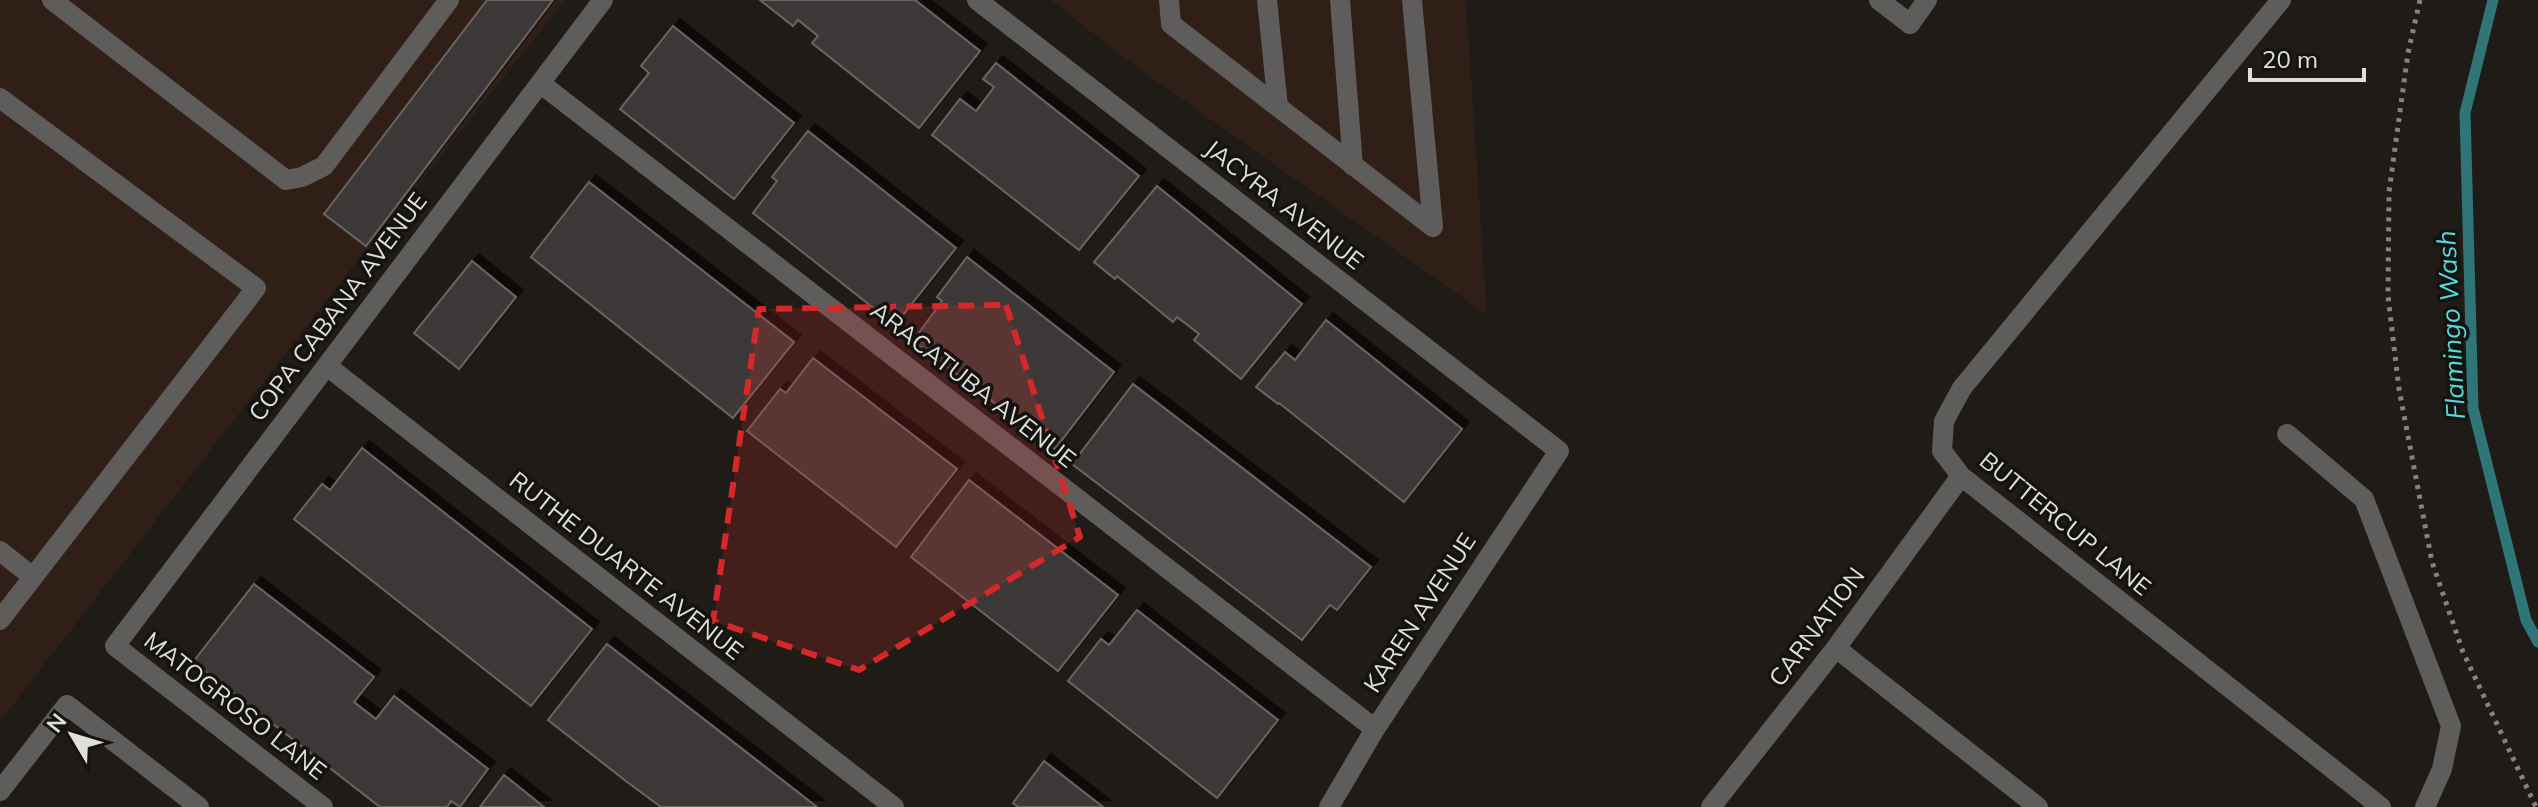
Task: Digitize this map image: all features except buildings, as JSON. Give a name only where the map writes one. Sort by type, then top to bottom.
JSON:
[{"type":"street","points":[[52,0],[286,180],[302,177],[324,166],[449,0]]},
{"type":"street","name":"COPA CABANA AVENUE","points":[[115,646],[603,0]]},
{"type":"street","name":"JACYRA AVENUE","points":[[977,0],[1559,451]]},
{"type":"street","points":[[1169,0],[1171,24],[1433,227],[1412,0]]},
{"type":"street","points":[[1267,0],[1278,107]]},
{"type":"street","points":[[1340,0],[1353,166]]},
{"type":"street","points":[[1879,0],[1910,24],[1927,0]]},
{"type":"street","name":"BUTTERCUP LANE","points":[[2281,0],[1962,388],[1944,421],[1942,451],[1961,476],[2381,807]]},
{"type":"street","name":"ARACATUBA AVENUE","points":[[540,83],[1375,729]]},
{"type":"street","points":[[0,98],[256,288],[0,620]]},
{"type":"street","name":"RUTHE DUARTE AVENUE","points":[[327,366],[894,807]]},
{"type":"street","points":[[2287,434],[2364,499],[2451,726],[2442,769],[2425,807]]},
{"type":"street","name":"KAREN AVENUE","points":[[1329,807],[1375,729],[1559,451]]},
{"type":"street","name":"CARNATION","points":[[1711,807],[1836,648],[1961,476]]},
{"type":"street","points":[[0,551],[33,577]]},
{"type":"street","name":"MATOGROSO LANE","points":[[115,646],[323,807]]},
{"type":"street","points":[[1836,648],[2038,807]]},
{"type":"street","points":[[0,791],[67,705],[199,807]]},
{"type":"path","points":[[2420,0],[2408,53],[2389,192],[2388,296],[2399,389],[2432,562],[2463,652],[2536,807]]},
{"type":"highlighted area","points":[[1006,305],[1080,537],[859,670],[713,621],[759,309]]},
{"type":"shaded area","points":[[0,0],[565,0],[366,250],[0,721]]},
{"type":"shaded area","points":[[1051,0],[1466,0],[1487,315],[1131,63]]},
{"type":"waterway","name":"Flamingo Wash","points":[[2493,0],[2465,113],[2473,408],[2526,620],[2538,642]]}]
